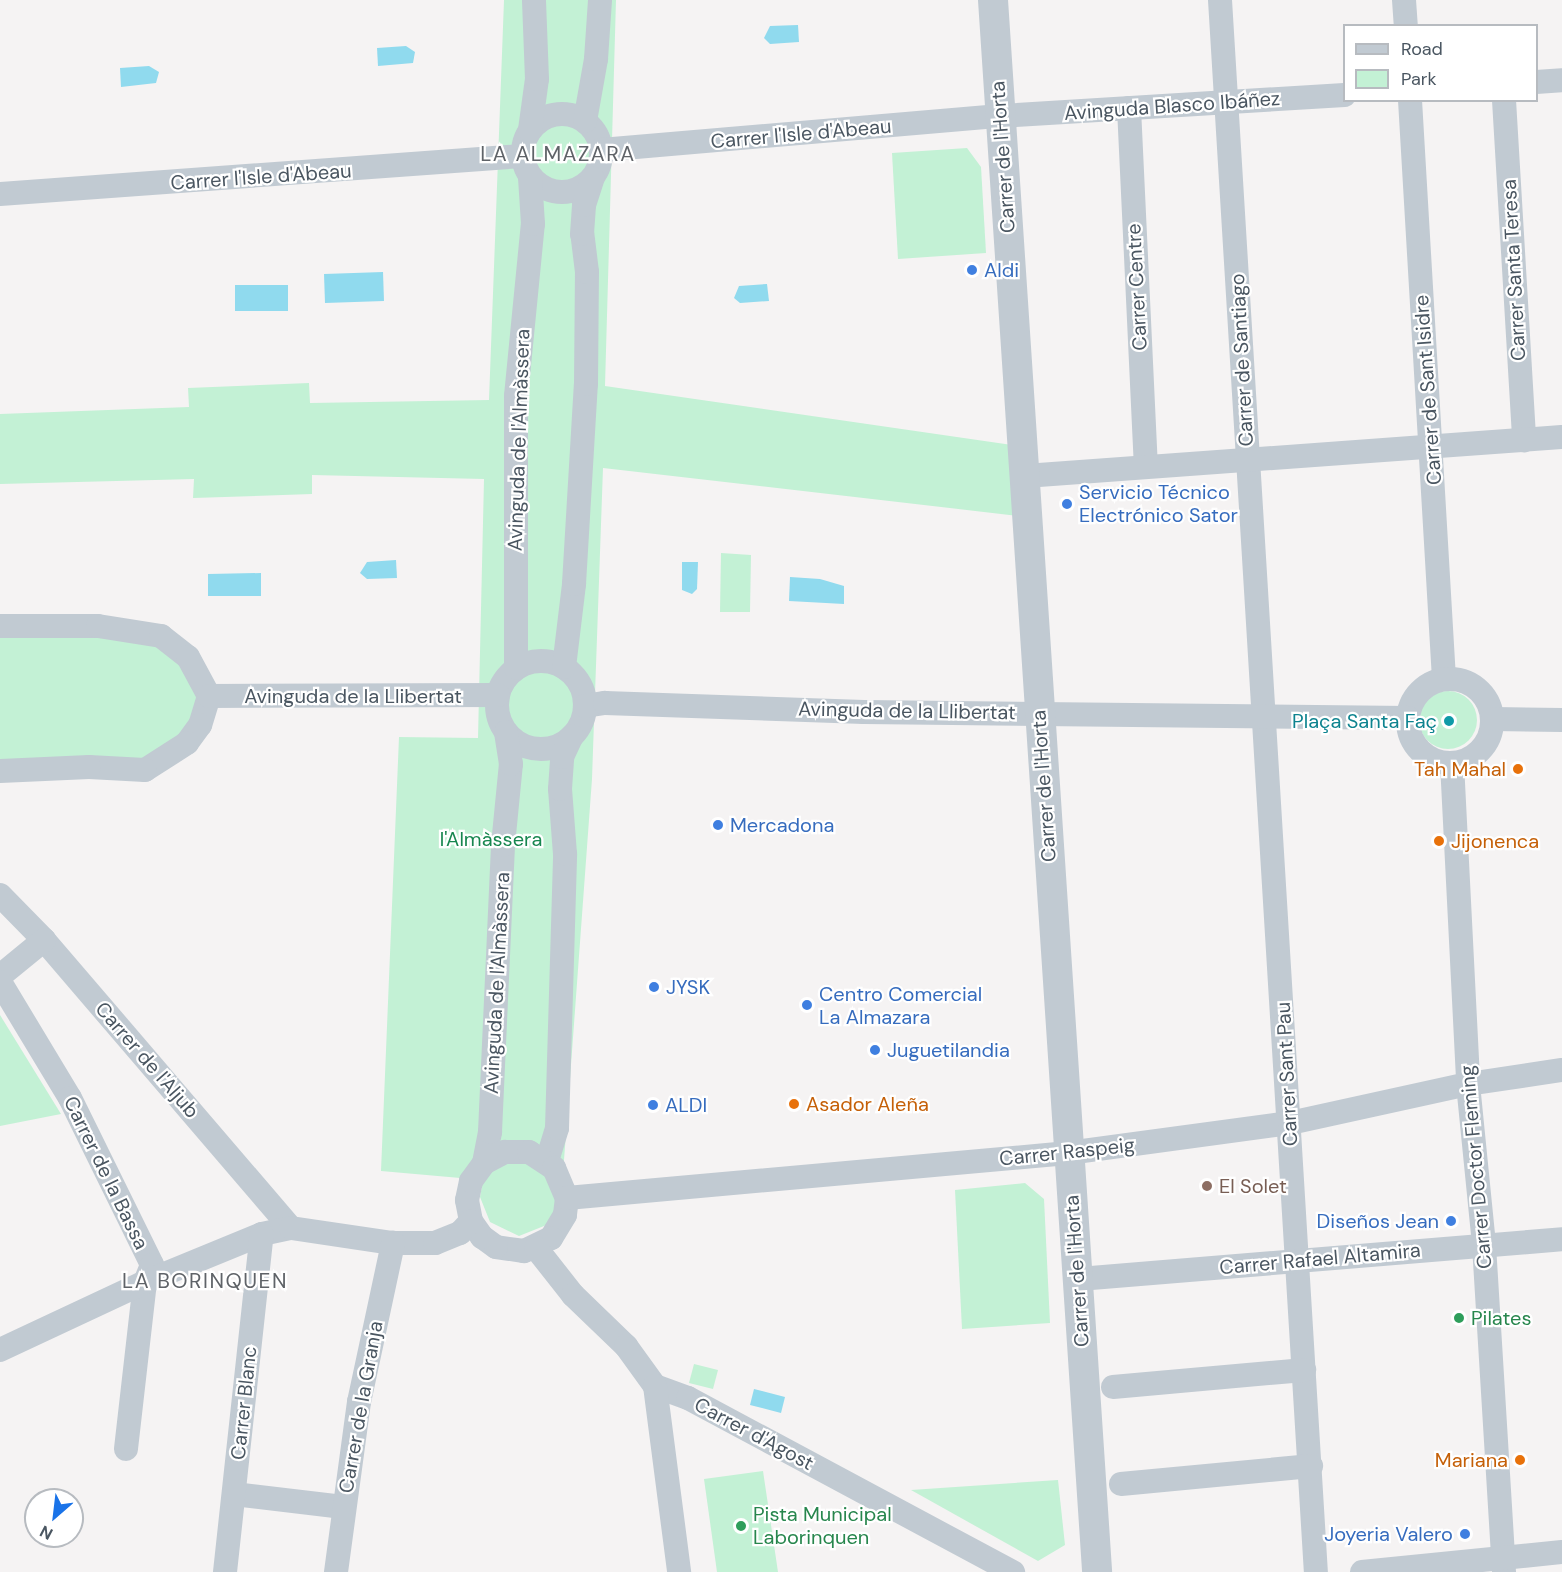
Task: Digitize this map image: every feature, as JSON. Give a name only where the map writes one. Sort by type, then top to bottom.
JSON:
[{"type":"street","points":[[534,0],[537,100],[530,130],[526,167],[555,192],[568,192],[592,178]]},
{"type":"street","points":[[585,121],[596,59],[600,0]]},
{"type":"street","name":"Carrer de l'Horta","points":[[993,0],[1097,1572]]},
{"type":"street","name":"Carrer de Santiago","points":[[1220,0],[1248,459],[1267,719]]},
{"type":"street","points":[[1404,0],[1406,24]]},
{"type":"street","points":[[1538,82],[1562,80]]},
{"type":"street","name":"Avinguda Blasco Ibáñez","points":[[1000,116],[1343,95]]},
{"type":"street","name":"Carrer de Sant Isidre","points":[[1410,102],[1433,447],[1443,679]]},
{"type":"street","name":"Carrer Santa Teresa","points":[[1504,102],[1524,440]]},
{"type":"street","name":"Carrer Centre","points":[[1129,108],[1146,466]]},
{"type":"street","points":[[530,130],[548,116],[568,114],[585,121],[596,134],[601,150],[584,205],[582,234],[587,272],[586,395],[574,584],[564,667]]},
{"type":"street","name":"Carrer l'Isle d'Abeau","points":[[601,150],[1000,116]]},
{"type":"street","name":"Carrer l'Isle d'Abeau","points":[[0,194],[526,167]]},
{"type":"street","name":"Avinguda de l'Almàssera","points":[[516,668],[516,396],[532,224],[526,167]]},
{"type":"street","points":[[1025,476],[1562,437]]},
{"type":"street","points":[[0,626],[98,626],[161,636],[188,657],[209,696],[200,725],[187,743],[145,770],[89,767],[0,771]]},
{"type":"street","points":[[547,1161],[557,1116],[565,854],[560,789],[562,757],[584,718],[585,706],[582,688],[564,667],[535,661],[516,668],[505,680],[498,695],[498,713],[506,732],[527,746],[547,748],[572,736]]},
{"type":"street","points":[[1443,679],[1461,680],[1477,688],[1488,702],[1493,719],[1486,744],[1471,757],[1452,763],[1438,761],[1421,750],[1410,732],[1408,718],[1419,692],[1443,679]]},
{"type":"street","name":"Avinguda de la Llibertat","points":[[209,696],[498,695]]},
{"type":"street","name":"Avinguda de la Llibertat","points":[[585,706],[605,703],[864,712],[1039,713],[1267,719],[1408,718]]},
{"type":"street","name":"Carrer Sant Pau","points":[[1267,719],[1317,1572]]},
{"type":"street","points":[[1493,719],[1562,720]]},
{"type":"street","name":"Avinguda de l'Almàssera","points":[[484,1163],[490,1132],[503,845],[511,764],[506,732]]},
{"type":"street","name":"Carrer Doctor Fleming","points":[[1452,763],[1468,1084],[1484,1245],[1503,1564]]},
{"type":"street","name":"Carrer de l'Aljub","points":[[0,895],[44,940],[291,1228]]},
{"type":"street","points":[[0,976],[44,940]]},
{"type":"street","name":"Carrer de la Bassa","points":[[0,982],[70,1098],[152,1265],[145,1282],[126,1449]]},
{"type":"street","name":"Carrer Raspeig","points":[[567,1197],[1068,1154],[1290,1123],[1468,1084],[1562,1070]]},
{"type":"street","points":[[505,1152],[528,1152],[547,1161],[564,1182],[567,1197],[565,1215],[558,1230],[536,1248],[508,1250],[482,1237],[471,1221],[467,1200],[471,1181],[484,1163],[505,1152]]},
{"type":"street","points":[[0,1350],[145,1282],[262,1234],[291,1228],[393,1243],[435,1243],[460,1233],[471,1221]]},
{"type":"street","name":"Carrer Blanc","points":[[225,1572],[262,1234]]},
{"type":"street","name":"Carrer Rafael Altamira","points":[[1079,1279],[1562,1239]]},
{"type":"street","name":"Carrer de la Granja","points":[[336,1572],[359,1402],[393,1243]]},
{"type":"street","points":[[536,1248],[573,1295],[626,1346],[655,1386],[680,1572]]},
{"type":"street","points":[[1113,1387],[1304,1370]]},
{"type":"street","name":"Carrer d'Agost","points":[[655,1386],[688,1398],[1013,1572]]},
{"type":"street","points":[[1121,1484],[1311,1466]]},
{"type":"street","points":[[234,1494],[344,1507]]},
{"type":"street","points":[[1362,1572],[1503,1564],[1562,1552]]},
{"type":"green space","name":"l'Almàssera","points":[[504,0],[616,0],[605,386],[1012,445],[1019,516],[603,468],[592,779],[561,1201],[549,1224],[519,1236],[490,1222],[480,1197],[483,1180],[381,1171],[399,737],[478,738],[484,479],[312,475],[312,494],[193,498],[194,479],[0,484],[0,414],[189,407],[188,388],[309,383],[310,403],[489,400]]},
{"type":"green space","points":[[967,148],[981,167],[986,253],[898,259],[892,153]]},
{"type":"green space","points":[[721,553],[751,555],[750,612],[720,612]]},
{"type":"green space","points":[[0,626],[161,636],[209,696],[201,723],[145,770],[0,770]]},
{"type":"green space","points":[[1448,691],[1459,693],[1472,704],[1477,720],[1475,731],[1464,744],[1448,749],[1437,747],[1424,736],[1419,720],[1421,709],[1432,696]]},
{"type":"green space","points":[[0,1015],[61,1114],[0,1126]]},
{"type":"green space","points":[[1025,1183],[1044,1199],[1050,1323],[962,1329],[955,1190]]},
{"type":"green space","points":[[694,1364],[718,1370],[713,1389],[689,1383]]},
{"type":"green space","name":"Pista Municipal Laborinquen","points":[[763,1471],[778,1572],[717,1572],[704,1479]]},
{"type":"green space","points":[[1058,1480],[1065,1545],[1038,1561],[911,1490]]},
{"type":"water","points":[[798,25],[799,42],[770,44],[764,38],[770,26]]},
{"type":"water","points":[[406,46],[415,52],[413,63],[378,66],[377,48]]},
{"type":"water","points":[[149,66],[159,72],[156,83],[121,87],[120,68]]},
{"type":"water","points":[[383,272],[384,301],[325,303],[324,274]]},
{"type":"water","points":[[767,284],[769,301],[740,303],[734,298],[739,286]]},
{"type":"water","points":[[235,285],[288,285],[288,311],[235,311]]},
{"type":"water","points":[[396,560],[397,578],[367,579],[360,573],[367,562]]},
{"type":"water","points":[[682,562],[698,562],[697,589],[692,594],[682,590]]},
{"type":"water","points":[[261,573],[261,596],[208,596],[208,574]]},
{"type":"water","points":[[790,577],[820,579],[844,586],[844,604],[789,601]]},
{"type":"water","points":[[754,1389],[785,1397],[781,1413],[750,1405]]},
{"type":"place","name":"Aldi","points":[[972,270]]},
{"type":"place","name":"Servicio Técnico Electrónico Sator","points":[[1067,504]]},
{"type":"place","name":"Plaça Santa Faç","points":[[1449,721]]},
{"type":"place","name":"Tah Mahal","points":[[1518,769]]},
{"type":"place","name":"Mercadona","points":[[718,825]]},
{"type":"place","name":"Jijonenca","points":[[1439,841]]},
{"type":"place","name":"JYSK","points":[[654,987]]},
{"type":"place","name":"Centro Comercial La Almazara","points":[[807,1005]]},
{"type":"place","name":"Juguetilandia","points":[[875,1050]]},
{"type":"place","name":"Asador Aleña","points":[[794,1104]]},
{"type":"place","name":"ALDI","points":[[653,1105]]},
{"type":"place","name":"El Solet","points":[[1207,1186]]},
{"type":"place","name":"Diseños Jean","points":[[1451,1221]]},
{"type":"place","name":"Pilates","points":[[1459,1318]]},
{"type":"place","name":"Mariana","points":[[1520,1460]]},
{"type":"place","name":"Pista Municipal Laborinquen","points":[[741,1526]]},
{"type":"place","name":"Joyeria Valero","points":[[1465,1534]]},
{"type":"district","name":"LA ALMAZARA","points":[[558,154]]},
{"type":"district","name":"LA BORINQUEN","points":[[205,1281]]}]
